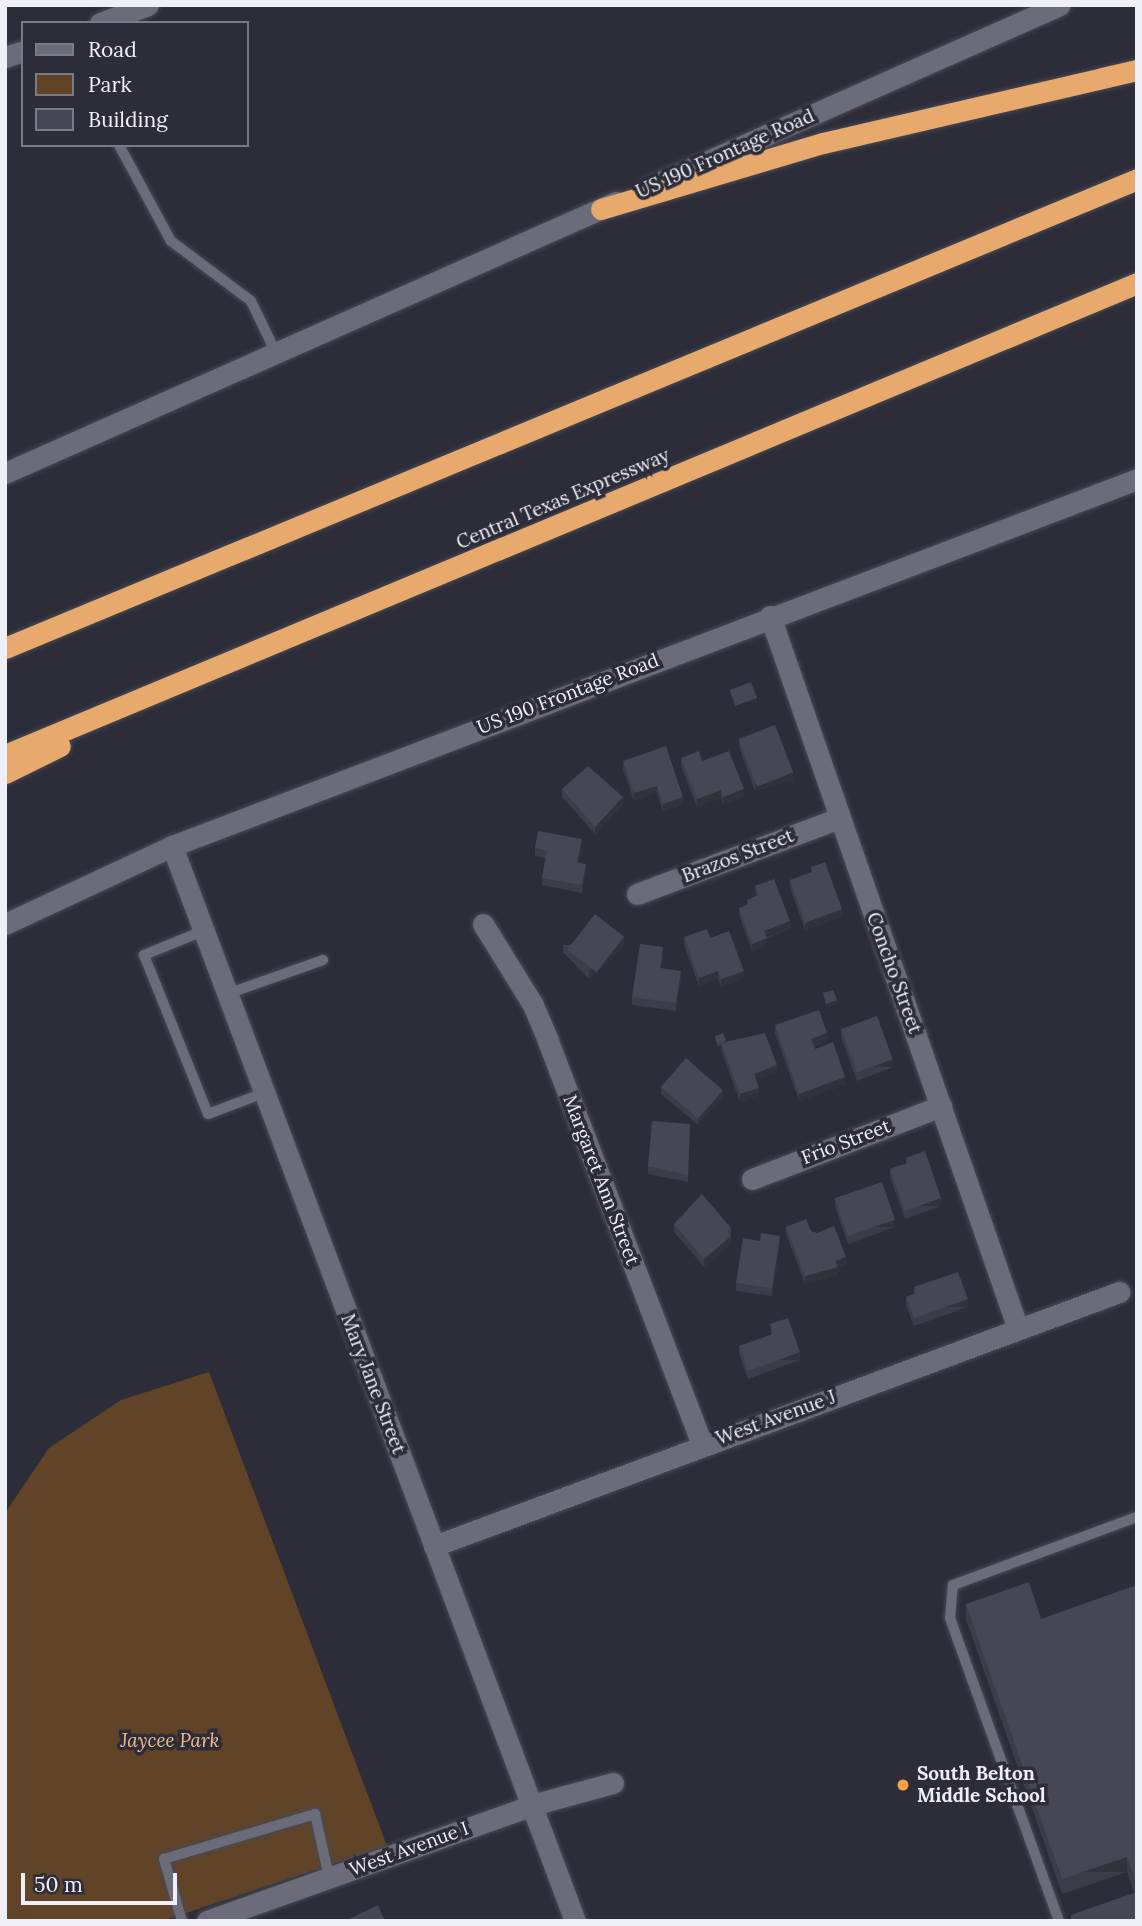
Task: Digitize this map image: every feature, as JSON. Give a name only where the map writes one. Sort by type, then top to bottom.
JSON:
[{"type":"highway","points":[[601,209],[823,143],[1137,70]]},
{"type":"highway","points":[[5,648],[1137,179]]},
{"type":"highway","name":"Central Texas Expressway","points":[[5,755],[1137,283]]},
{"type":"highway","points":[[5,773],[261,650]]},
{"type":"street","points":[[105,21],[148,5]]},
{"type":"street","name":"US 190 Frontage Road","points":[[5,473],[1060,5]]},
{"type":"street","name":"US 190 Frontage Road","points":[[5,923],[172,846],[1137,479]]},
{"type":"street","name":"Concho Street","points":[[771,617],[1017,1329]]},
{"type":"street","name":"Brazos Street","points":[[637,894],[839,818]]},
{"type":"street","name":"Mary Jane Street","points":[[172,846],[575,1921]]},
{"type":"street","name":"Margaret Ann Street","points":[[483,924],[533,1005],[702,1444]]},
{"type":"street","name":"Frio Street","points":[[752,1179],[941,1106]]},
{"type":"street","name":"West Avenue J","points":[[434,1546],[702,1444],[1119,1292]]},
{"type":"street","name":"West Avenue I","points":[[207,1921],[532,1805],[613,1783]]},
{"type":"lane","points":[[119,147],[171,241],[251,301],[276,353]]},
{"type":"lane","points":[[203,930],[144,955],[208,1114],[264,1093]]},
{"type":"lane","points":[[227,994],[323,960]]},
{"type":"lane","points":[[1059,1921],[950,1618],[953,1585],[1137,1517]]},
{"type":"lane","points":[[182,1921],[164,1859],[315,1814],[329,1877]]},
{"type":"green space","name":"Jaycee Park","points":[[209,1372],[387,1846],[162,1921],[5,1921],[5,1513],[49,1448],[121,1400]]},
{"type":"building","points":[[751,682],[757,698],[736,706],[730,690]]},
{"type":"building","points":[[775,725],[793,773],[757,787],[739,739]]},
{"type":"building","points":[[666,746],[683,797],[663,804],[657,786],[634,793],[623,761]]},
{"type":"building","points":[[699,751],[702,761],[729,751],[744,789],[723,797],[721,790],[697,799],[681,758]]},
{"type":"building","points":[[588,766],[623,797],[595,827],[562,789]]},
{"type":"building","points":[[538,831],[582,839],[577,862],[586,864],[582,885],[542,878],[547,850],[535,848]]},
{"type":"building","points":[[825,862],[842,909],[805,923],[790,880],[813,872],[811,867]]},
{"type":"building","points":[[774,879],[790,921],[764,931],[767,938],[752,944],[739,908],[749,904],[747,900],[759,895],[755,886]]},
{"type":"building","points":[[595,914],[624,937],[596,972],[567,949]]},
{"type":"building","points":[[707,929],[710,938],[729,931],[744,971],[721,979],[718,971],[699,978],[684,937]]},
{"type":"building","points":[[640,944],[663,947],[660,968],[681,971],[676,1003],[632,997]]},
{"type":"building","points":[[833,990],[837,1000],[826,1004],[823,993]]},
{"type":"building","points":[[819,1010],[827,1033],[811,1039],[815,1049],[833,1042],[845,1077],[799,1094],[775,1025]]},
{"type":"building","points":[[877,1016],[893,1059],[857,1072],[841,1029]]},
{"type":"building","points":[[723,1033],[726,1040],[718,1044],[715,1037]]},
{"type":"building","points":[[765,1033],[777,1065],[754,1074],[759,1088],[740,1094],[721,1043]]},
{"type":"building","points":[[686,1058],[723,1090],[698,1119],[661,1087]]},
{"type":"building","points":[[652,1121],[690,1124],[688,1175],[648,1166]]},
{"type":"building","points":[[925,1151],[941,1198],[905,1211],[890,1169],[907,1163],[906,1158]]},
{"type":"building","points":[[882,1182],[895,1220],[848,1236],[835,1198]]},
{"type":"building","points":[[702,1194],[731,1228],[727,1231],[731,1236],[704,1259],[674,1224]]},
{"type":"building","points":[[806,1219],[811,1231],[817,1233],[834,1226],[846,1257],[835,1261],[838,1267],[805,1276],[786,1227]]},
{"type":"building","points":[[761,1233],[780,1236],[772,1288],[736,1283],[743,1238],[760,1241]]},
{"type":"building","points":[[958,1272],[968,1299],[914,1318],[906,1297],[916,1293],[914,1287]]},
{"type":"building","points":[[788,1318],[800,1352],[748,1371],[739,1346],[773,1334],[770,1324]]},
{"type":"building","points":[[1029,1582],[1041,1619],[1137,1585],[1137,1886],[1127,1857],[1062,1879],[966,1604]]},
{"type":"building","points":[[1137,1892],[1137,1921],[1072,1921],[1071,1915]]},
{"type":"building","points":[[378,1905],[385,1921],[345,1921]]},
{"type":"place","name":"South Belton Middle School","points":[[903,1785]]}]
